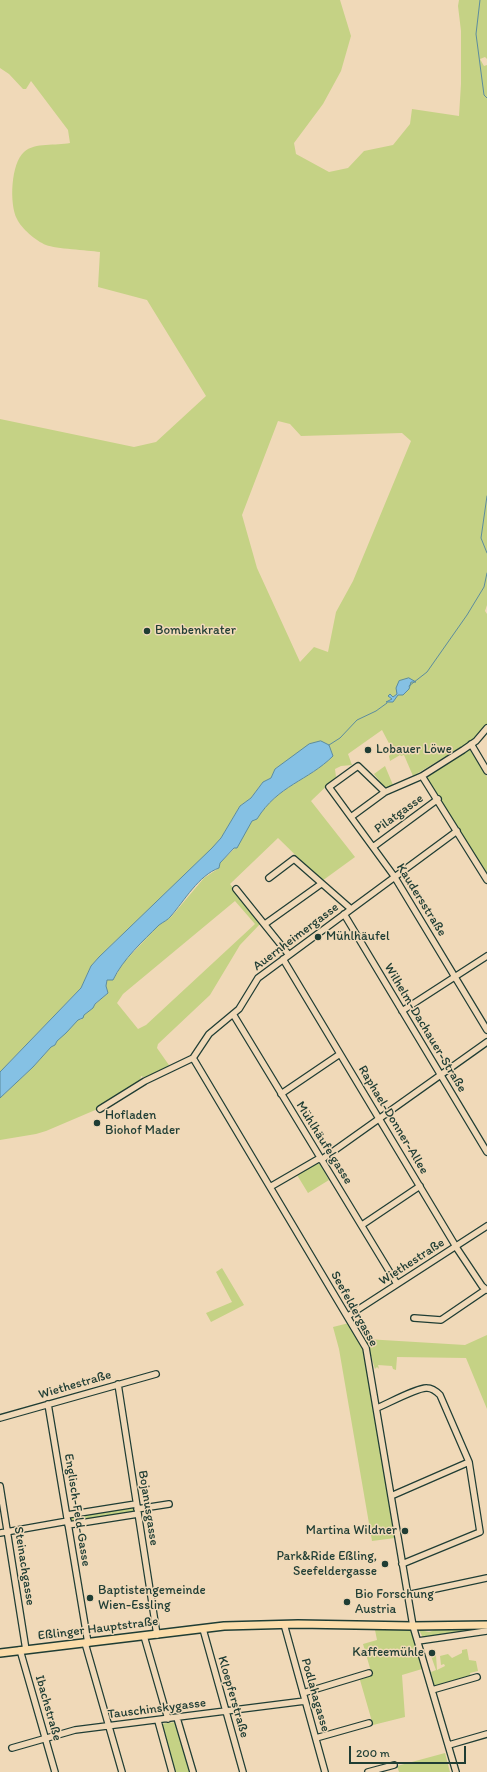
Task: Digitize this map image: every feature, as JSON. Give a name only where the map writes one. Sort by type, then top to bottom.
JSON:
[{"type":"main road","name":"Eßlinger Hauptstraße","points":[[0,1652],[157,1635],[224,1626],[284,1624],[413,1626],[487,1625]]},
{"type":"street","points":[[351,817],[384,792],[422,776],[471,744],[487,728]]},
{"type":"street","points":[[471,744],[487,771]]},
{"type":"street","name":"Kaudersstraße","points":[[384,792],[358,766],[329,787],[394,876],[487,1030]]},
{"type":"street","points":[[422,776],[438,799],[487,880]]},
{"type":"street","name":"Pilatgasse","points":[[373,847],[438,799]]},
{"type":"street","name":"Auernheimergasse","points":[[193,1058],[209,1034],[239,1009],[258,978],[394,876],[457,831]]},
{"type":"street","points":[[269,878],[294,860],[351,909]]},
{"type":"street","points":[[265,924],[321,884]]},
{"type":"street","points":[[236,889],[289,955]]},
{"type":"street","name":"Wilhelm-Dachauer-Straße","points":[[344,914],[440,1075],[485,1144],[487,1152]]},
{"type":"street","points":[[402,1011],[487,956]]},
{"type":"street","name":"Raphael-Donner-Allee","points":[[283,959],[456,1246],[486,1290]]},
{"type":"street","name":"Mühlhäufelgasse","points":[[233,1014],[320,1159],[398,1284]]},
{"type":"street","points":[[270,1187],[320,1159],[487,1042]]},
{"type":"street","points":[[281,1094],[340,1054]]},
{"type":"street","points":[[100,1109],[145,1081],[193,1058]]},
{"type":"street","name":"Seefeldergasse","points":[[193,1058],[366,1348],[413,1626],[456,1772]]},
{"type":"street","points":[[362,1225],[420,1186]]},
{"type":"street","name":"Wiethestraße","points":[[348,1316],[487,1226]]},
{"type":"street","points":[[414,1318],[441,1320],[486,1290]]},
{"type":"street","name":"Wiethestraße","points":[[0,1418],[156,1374]]},
{"type":"street","name":"Bojanusgasse","points":[[118,1384],[157,1635]]},
{"type":"street","points":[[377,1408],[422,1388],[432,1389],[440,1395],[469,1462],[480,1532],[402,1564]]},
{"type":"street","name":"Englisch-Feld-Gasse","points":[[48,1404],[87,1643],[122,1772]]},
{"type":"street","points":[[391,1496],[469,1462]]},
{"type":"street","name":"Steinachgasse","points":[[0,1486],[8,1532],[23,1650]]},
{"type":"street","points":[[0,1533],[68,1520],[169,1504]]},
{"type":"street","points":[[68,1520],[137,1509]]},
{"type":"street","points":[[407,1595],[487,1578]]},
{"type":"street","name":"Podlahagasse","points":[[284,1624],[324,1772]]},
{"type":"street","name":"Kloepferstraße","points":[[203,1629],[244,1772]]},
{"type":"street","points":[[418,1641],[487,1631]]},
{"type":"street","points":[[144,1636],[168,1719]]},
{"type":"street","name":"Ibachstraße","points":[[23,1650],[45,1739],[55,1772]]},
{"type":"street","points":[[303,1693],[369,1673]]},
{"type":"street","points":[[432,1690],[477,1677]]},
{"type":"street","name":"Tauschinskygasse","points":[[12,1748],[75,1730],[109,1725],[158,1721],[305,1701]]},
{"type":"street","points":[[177,1718],[193,1772]]},
{"type":"street","points":[[158,1721],[172,1772]]},
{"type":"street","points":[[316,1738],[369,1723]]},
{"type":"street","points":[[449,1746],[487,1734]]},
{"type":"street","points":[[368,1772],[394,1765]]},
{"type":"green space","points":[[0,0],[340,0],[351,36],[341,71],[323,104],[294,143],[296,154],[329,172],[348,168],[364,151],[393,145],[410,124],[412,109],[459,116],[461,84],[461,31],[458,6],[459,0],[487,0],[487,59],[485,57],[480,59],[484,66],[487,65],[487,605],[485,611],[487,614],[487,724],[471,741],[413,776],[404,755],[400,755],[390,761],[389,756],[393,751],[382,730],[348,754],[352,765],[341,766],[335,769],[336,777],[311,801],[355,857],[322,881],[278,838],[230,884],[261,923],[240,945],[210,995],[158,1044],[157,1048],[171,1068],[148,1079],[141,1076],[140,1083],[100,1108],[46,1131],[0,1140],[0,1098],[33,1067],[51,1047],[55,1045],[78,1019],[81,1020],[83,1015],[108,993],[106,986],[107,980],[113,980],[124,962],[160,924],[171,917],[204,878],[219,868],[220,863],[237,846],[252,820],[257,819],[265,808],[283,791],[323,765],[333,756],[329,745],[291,758],[275,769],[271,778],[263,782],[251,798],[240,806],[221,838],[212,849],[99,957],[91,966],[81,988],[0,1072],[0,419],[134,447],[156,442],[206,396],[147,300],[98,287],[100,252],[46,245],[29,234],[19,223],[14,212],[12,194],[14,174],[20,157],[24,152],[34,147],[70,143],[68,130],[31,81],[26,89],[23,89],[9,74],[0,68]],"holes":[[[278,421],[290,424],[301,436],[402,433],[411,441],[353,581],[336,612],[328,652],[314,647],[300,662],[257,568],[242,515]],[[235,901],[255,924],[146,1025],[138,1029],[117,1003],[123,994]]]},
{"type":"green space","points":[[469,748],[487,777],[487,875],[427,778],[428,774]]},
{"type":"green space","points":[[385,766],[393,785],[385,788],[374,774]]},
{"type":"green space","points":[[316,1163],[320,1164],[329,1180],[308,1193],[297,1175]]},
{"type":"green space","points":[[222,1268],[244,1305],[211,1322],[206,1313],[232,1302],[216,1272]]},
{"type":"green space","points":[[349,1323],[364,1348],[395,1538],[372,1541],[339,1349],[333,1327]]},
{"type":"green space","points":[[487,1335],[487,1409],[466,1358],[397,1357],[396,1370],[393,1369],[392,1366],[378,1365],[379,1369],[377,1367],[375,1369],[366,1339],[465,1345]]},
{"type":"green space","points":[[132,1506],[135,1511],[132,1513],[71,1523],[69,1517]]},
{"type":"green space","points":[[487,1626],[487,1630],[423,1638],[419,1630],[429,1632],[438,1629]]},
{"type":"green space","points":[[375,1630],[411,1630],[422,1669],[402,1675],[405,1717],[373,1725],[360,1680],[372,1675],[363,1644],[377,1640]]},
{"type":"green space","points":[[467,1649],[469,1660],[476,1661],[478,1671],[470,1673],[471,1677],[464,1679],[463,1677],[462,1680],[455,1682],[453,1680],[453,1682],[447,1684],[445,1682],[444,1685],[435,1688],[431,1672],[436,1670],[431,1656],[436,1655],[437,1670],[445,1666],[444,1664],[441,1665],[440,1656],[448,1654],[452,1658],[462,1653],[462,1650]]},
{"type":"green space","points":[[176,1722],[190,1772],[175,1772],[160,1724]]},
{"type":"green space","points":[[445,1753],[450,1772],[399,1772],[397,1766]]},
{"type":"water","points":[[409,678],[416,682],[411,682],[409,689],[403,695],[398,695],[393,702],[386,702],[392,699],[388,696],[390,694],[393,697],[397,694],[396,688],[399,681]]},
{"type":"water","points":[[321,741],[329,745],[333,756],[314,772],[274,798],[257,819],[252,821],[237,848],[234,848],[220,863],[219,868],[212,871],[198,882],[170,917],[159,925],[134,951],[122,965],[113,980],[107,980],[106,986],[108,993],[84,1015],[83,1018],[78,1020],[33,1067],[0,1098],[0,1072],[81,988],[91,966],[99,957],[212,848],[221,838],[240,806],[251,798],[263,782],[271,778],[275,769],[309,744]]},
{"type":"waterway","points":[[480,0],[476,34],[484,95],[487,98]]},
{"type":"waterway","points":[[487,496],[481,538],[487,553]]},
{"type":"waterway","points":[[409,686],[427,672],[467,615],[484,587],[487,573]]},
{"type":"waterway","points":[[329,745],[340,738],[357,720],[376,711],[387,703]]},
{"type":"place","name":"Bombenkrater","points":[[147,631]]},
{"type":"place","name":"Lobauer Löwe","points":[[368,750]]},
{"type":"place","name":"Mühlhäufel","points":[[318,937]]},
{"type":"place","name":"Hofladen Biohof Mader","points":[[97,1123]]},
{"type":"place","name":"Martina Wildner","points":[[405,1531]]},
{"type":"place","name":"Park&Ride Eßling, Seefeldergasse","points":[[385,1564]]},
{"type":"place","name":"Baptistengemeinde Wien-Essling","points":[[90,1598]]},
{"type":"place","name":"Bio Forschung Austria","points":[[347,1602]]},
{"type":"place","name":"Kaffeemühle","points":[[432,1653]]}]
